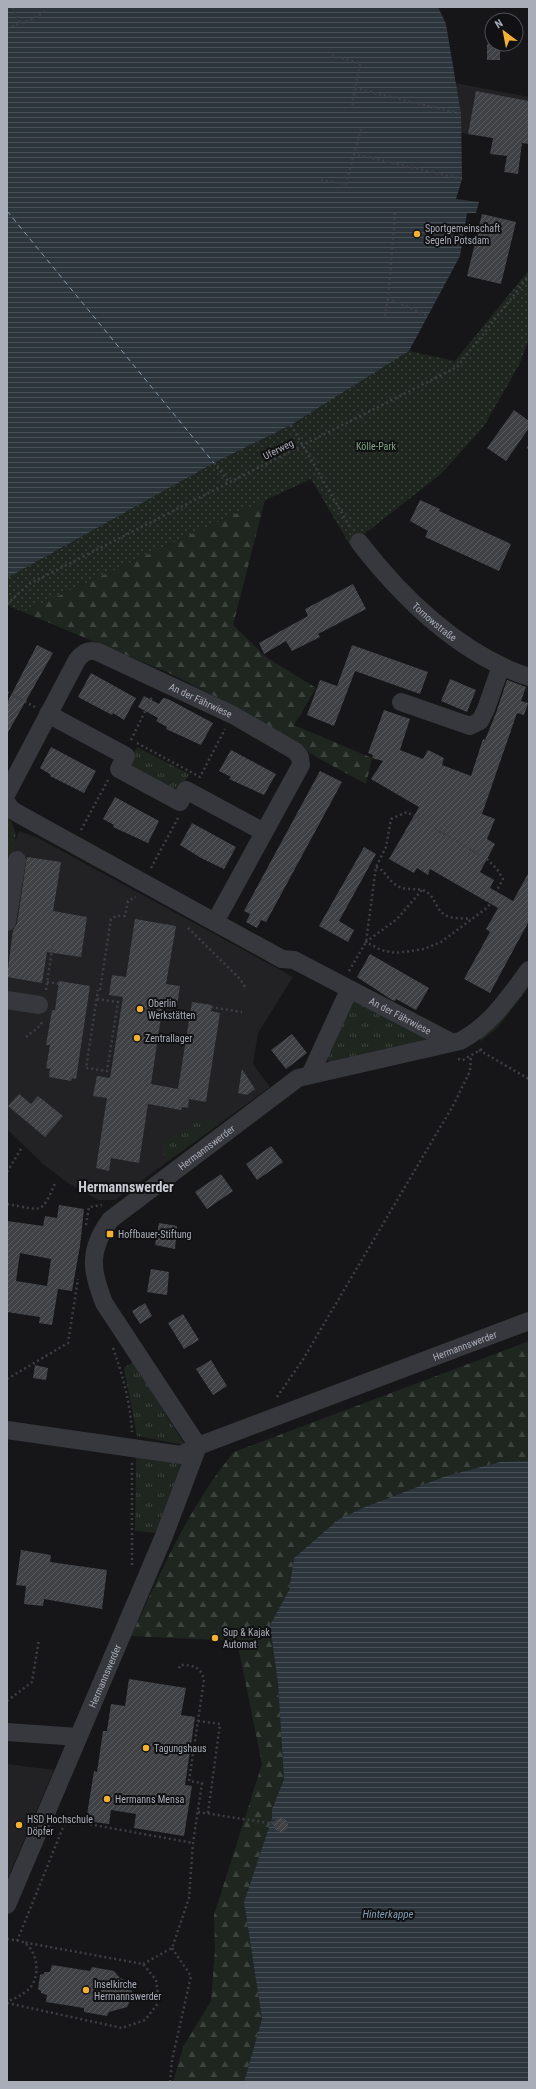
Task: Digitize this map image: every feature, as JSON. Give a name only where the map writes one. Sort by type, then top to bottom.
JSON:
[{"type":"street","name":"Tornowstraße","points":[[359,542],[379,569],[402,593],[445,631],[501,666],[529,677]]},
{"type":"street","name":"An der Fährwiese","points":[[7,793],[77,660],[81,654],[88,651],[98,652],[233,715],[295,751],[300,757],[301,766],[215,922]]},
{"type":"street","points":[[402,702],[470,726],[480,722],[501,666]]},
{"type":"street","points":[[48,714],[126,756],[119,769],[180,802],[186,790],[264,832]]},
{"type":"street","name":"An der Fährwiese","points":[[7,803],[11,809],[73,844],[141,890],[215,922],[282,959],[294,960],[345,987],[454,1051]]},
{"type":"street","points":[[7,922],[17,860]]},
{"type":"street","name":"Hermannswerder","points":[[198,1446],[104,1303],[94,1277],[93,1262],[95,1248],[101,1233],[110,1220],[120,1210],[298,1078],[454,1051],[486,1024],[529,970]]},
{"type":"street","points":[[310,1075],[345,987]]},
{"type":"street","points":[[7,1000],[39,1005]]},
{"type":"street","name":"Hermannswerder","points":[[7,1905],[164,1536],[198,1446],[529,1321]]},
{"type":"street","points":[[7,1430],[181,1455],[198,1446]]},
{"type":"street","points":[[7,1732],[78,1737]]},
{"type":"path","points":[[13,7],[20,24]]},
{"type":"path","points":[[7,28],[33,19],[45,11]]},
{"type":"path","points":[[332,56],[360,63],[352,105]]},
{"type":"path","points":[[355,88],[461,114]]},
{"type":"path","points":[[322,180],[346,184],[361,129]]},
{"type":"path","points":[[354,154],[462,178]]},
{"type":"path","points":[[385,316],[388,298],[395,212]]},
{"type":"path","name":"Uferweg","points":[[7,604],[29,584],[458,366],[529,276]]},
{"type":"path","points":[[388,298],[428,316]]},
{"type":"path","points":[[290,425],[359,542]]},
{"type":"path","points":[[214,463],[229,482]]},
{"type":"path","points":[[161,681],[130,739],[200,777],[233,715]]},
{"type":"path","points":[[7,692],[48,714]]},
{"type":"path","points":[[73,844],[115,767],[119,769]]},
{"type":"path","points":[[97,999],[118,1002],[107,1071],[86,1068],[97,999],[111,919],[116,916],[125,916],[128,901],[135,897],[141,890],[185,805],[180,802]]},
{"type":"path","points":[[345,987],[366,942],[376,867],[386,847],[391,819],[407,812],[488,860],[497,869],[503,879],[488,907],[441,942],[424,949],[396,953],[381,950],[366,942]]},
{"type":"path","points":[[376,867],[382,869],[392,882],[401,887],[411,890],[422,890],[434,898],[443,914],[447,916],[471,919]]},
{"type":"path","points":[[366,942],[397,919],[422,890]]},
{"type":"path","points":[[187,927],[239,978],[244,985],[245,990]]},
{"type":"path","points":[[47,982],[62,984]]},
{"type":"path","points":[[211,1007],[242,1012]]},
{"type":"path","points":[[470,1036],[479,1051],[529,1079]]},
{"type":"path","points":[[454,1051],[463,1060],[483,1048]]},
{"type":"path","points":[[273,1400],[279,1396],[302,1361],[454,1104],[470,1071],[470,1056]]},
{"type":"path","points":[[7,1172],[22,1149]]},
{"type":"path","points":[[7,1204],[38,1210],[45,1206],[56,1181]]},
{"type":"path","points":[[86,1229],[89,1207],[108,1204]]},
{"type":"path","points":[[7,1379],[68,1343],[79,1273]]},
{"type":"path","points":[[7,1701],[32,1682],[38,1639]]},
{"type":"path","points":[[7,1939],[143,1964],[172,1948],[189,1898],[193,1842],[202,1783],[189,1781],[204,1685],[202,1674],[193,1665],[180,1665],[179,1669]]},
{"type":"path","points":[[198,1721],[220,1724],[208,1813]]},
{"type":"path","points":[[198,1812],[281,1825]]},
{"type":"path","points":[[17,1941],[66,1820],[193,1842]]},
{"type":"path","points":[[7,2002],[17,1998],[30,1988],[36,1975],[37,1962],[32,1950],[22,1942]]},
{"type":"path","points":[[170,2082],[172,2060],[191,1976],[172,1948]]},
{"type":"path","points":[[7,2002],[122,2028],[145,2020],[159,2002],[156,1980],[143,1964]]},
{"type":"shaded area","points":[[455,83],[529,97],[529,144],[461,133],[461,114]]},
{"type":"shaded area","name":"Oberlin Werkstätten","points":[[19,831],[38,838],[293,977],[258,1033],[253,1064],[270,1087],[115,1200],[98,1200],[68,1183],[43,1164],[7,1129],[7,860]]},
{"type":"shaded area","name":"HSD Hochschule Döpfer","points":[[7,1764],[54,1770],[7,1880]]},
{"type":"green space","name":"Kölle-Park","points":[[529,270],[529,339],[519,365],[484,426],[441,474],[350,545],[311,479],[23,612],[7,605],[7,578],[214,463],[291,425],[409,351],[455,361]]},
{"type":"green space","points":[[265,500],[233,625],[266,657],[316,688],[294,725],[372,758],[366,784],[318,758],[246,712],[167,672],[23,612]]},
{"type":"green space","points":[[137,747],[189,774],[177,797],[125,770]]},
{"type":"green space","points":[[7,815],[9,816],[16,834],[11,867],[7,866]]},
{"type":"green space","points":[[529,978],[529,987],[498,1027],[481,1041],[478,1037]]},
{"type":"green space","points":[[350,999],[424,1037],[425,1040],[329,1062],[326,1058]]},
{"type":"green space","points":[[197,1120],[212,1120],[218,1125],[168,1161],[162,1152],[162,1147],[166,1141],[184,1133]]},
{"type":"green space","points":[[529,1341],[529,1461],[500,1462],[446,1476],[365,1507],[339,1519],[294,1558],[289,1590],[270,1625],[278,1684],[284,1779],[272,1808],[272,1818],[244,1902],[262,2019],[244,2082],[173,2082],[183,2047],[211,2001],[215,1949],[214,1915],[262,1764],[237,1641],[131,1636],[165,1564],[203,1495],[234,1452]]},
{"type":"green space","points":[[133,1362],[185,1445],[137,1436],[124,1368]]},
{"type":"green space","points":[[136,1456],[186,1464],[157,1533],[135,1531]]},
{"type":"water","points":[[7,7],[438,7],[446,24],[461,114],[462,179],[456,199],[479,202],[476,213],[467,213],[460,256],[409,351],[291,425],[214,463],[7,578]]},
{"type":"water","name":"Hinterkappe","points":[[529,1461],[529,2082],[244,2082],[262,2019],[244,1902],[272,1818],[272,1809],[284,1779],[278,1684],[270,1625],[289,1590],[294,1558],[339,1519],[365,1507],[446,1476],[500,1462]]},
{"type":"building","points":[[487,52],[500,52],[500,60],[487,60]]},
{"type":"building","points":[[476,91],[529,101],[529,144],[522,143],[518,174],[504,172],[507,156],[490,154],[493,138],[468,134]]},
{"type":"building","points":[[482,214],[516,222],[501,284],[467,276]]},
{"type":"building","points":[[514,410],[529,421],[529,428],[506,461],[487,448]]},
{"type":"building","points":[[420,500],[440,509],[439,511],[511,544],[499,571],[425,537],[428,531],[410,521]]},
{"type":"building","points":[[353,584],[366,609],[318,634],[320,637],[292,651],[286,641],[264,654],[259,643],[308,616],[305,609]]},
{"type":"building","points":[[37,645],[53,653],[7,734],[7,703]]},
{"type":"building","points":[[352,645],[428,672],[420,694],[355,671],[334,726],[307,715],[320,680],[337,686]]},
{"type":"building","points":[[91,673],[136,698],[124,720],[113,713],[112,715],[78,697]]},
{"type":"building","points":[[450,679],[476,690],[467,712],[441,701]]},
{"type":"building","points":[[507,680],[526,687],[521,701],[528,703],[524,715],[517,713],[482,814],[495,819],[487,839],[495,844],[480,872],[494,880],[490,888],[513,901],[529,872],[529,921],[490,993],[464,979],[490,932],[486,929],[498,908],[430,869],[428,875],[417,868],[414,873],[389,859],[419,807],[371,779],[383,761],[372,758],[373,755],[368,753],[384,710],[410,719],[400,750],[423,759],[428,750],[444,758],[442,765],[471,776],[483,739],[485,740],[496,713]]},
{"type":"building","points":[[144,696],[159,704],[163,698],[168,699],[213,723],[201,745],[166,729],[167,727],[156,721],[158,718],[138,707]]},
{"type":"building","points":[[51,747],[96,771],[84,793],[50,776],[51,775],[40,768]]},
{"type":"building","points":[[231,750],[276,774],[264,795],[229,779],[231,777],[219,771]]},
{"type":"building","points":[[320,771],[342,782],[266,922],[261,920],[257,928],[246,922],[250,914],[244,911]]},
{"type":"building","points":[[115,797],[159,821],[148,843],[113,827],[114,825],[103,819]]},
{"type":"building","points":[[192,823],[236,847],[224,869],[201,858],[180,845]]},
{"type":"building","points":[[364,847],[376,854],[339,921],[354,930],[348,942],[319,926]]},
{"type":"building","points":[[27,857],[61,862],[53,911],[87,917],[81,957],[47,952],[42,983],[7,977],[13,930],[17,924]]},
{"type":"building","name":"Zentrallager","points":[[135,919],[176,926],[166,984],[180,986],[177,1006],[163,1004],[151,1084],[178,1089],[192,1002],[212,1005],[211,1011],[220,1013],[206,1102],[189,1099],[188,1108],[182,1107],[181,1110],[148,1104],[139,1163],[111,1158],[109,1171],[96,1168],[107,1098],[93,1096],[97,1076],[110,1078],[123,997],[109,995],[112,975],[126,977]]},
{"type":"building","points":[[370,954],[429,988],[416,1010],[396,999],[395,1001],[392,1000],[357,977]]},
{"type":"building","points":[[59,981],[90,986],[76,1079],[72,1078],[71,1081],[49,1077],[50,1069],[46,1068],[50,1045],[46,1045],[52,1010],[55,1010]]},
{"type":"building","points":[[292,1034],[307,1053],[286,1069],[271,1050]]},
{"type":"building","points":[[242,1069],[255,1089],[247,1095],[238,1093]]},
{"type":"building","points":[[19,1094],[31,1104],[38,1096],[63,1116],[45,1137],[8,1106]]},
{"type":"building","points":[[271,1146],[283,1162],[257,1180],[246,1164]]},
{"type":"building","points":[[221,1174],[233,1191],[207,1209],[195,1192]]},
{"type":"building","points":[[59,1205],[84,1209],[80,1246],[72,1291],[58,1289],[52,1325],[39,1323],[40,1317],[7,1312],[7,1221],[43,1226],[45,1216],[57,1218]],"holes":[[[20,1253],[51,1259],[47,1286],[16,1281]]]},
{"type":"building","points":[[159,1223],[177,1226],[175,1249],[155,1245]]},
{"type":"building","points":[[151,1269],[169,1272],[167,1295],[147,1292]]},
{"type":"building","points":[[145,1303],[152,1316],[140,1324],[132,1311]]},
{"type":"building","points":[[183,1314],[199,1340],[184,1349],[168,1323]]},
{"type":"building","points":[[211,1360],[227,1386],[213,1395],[196,1369]]},
{"type":"building","points":[[35,1365],[48,1368],[46,1380],[33,1378]]},
{"type":"building","points":[[21,1550],[51,1555],[50,1562],[107,1570],[102,1609],[44,1599],[43,1606],[24,1604],[26,1586],[16,1585]]},
{"type":"building","name":"Tagungshaus","points":[[129,1679],[186,1688],[181,1715],[195,1717],[185,1785],[192,1786],[184,1836],[134,1828],[136,1814],[111,1810],[109,1824],[86,1821],[94,1771],[97,1772],[103,1731],[107,1731],[111,1704],[125,1706]]},
{"type":"building","points":[[281,1818],[286,1820],[288,1825],[286,1830],[281,1832],[276,1830],[274,1825],[276,1820]]},
{"type":"building","name":"Inselkirche Hermannswerder","points":[[52,1965],[90,1971],[92,1967],[114,1971],[120,1978],[128,1982],[135,1998],[130,2001],[127,2007],[109,2012],[107,2016],[84,2012],[84,2008],[46,2002],[47,1995],[41,1993],[38,1989],[40,1975],[44,1974],[44,1972],[50,1972]]},
{"type":"ferry route","points":[[7,211],[214,463]]},
{"type":"place","name":"Sportgemeinschaft Segeln Potsdam","points":[[417,234]]},
{"type":"place","name":"Oberlin Werkstätten","points":[[140,1009]]},
{"type":"place","name":"Zentrallager","points":[[137,1038]]},
{"type":"place","name":"Hoffbauer-Stiftung","points":[[110,1234]]},
{"type":"place","name":"Sup & Kajak Automat","points":[[215,1638]]},
{"type":"place","name":"Tagungshaus","points":[[146,1748]]},
{"type":"place","name":"Hermanns Mensa","points":[[107,1799]]},
{"type":"place","name":"HSD Hochschule Döpfer","points":[[19,1825]]},
{"type":"place","name":"Inselkirche Hermannswerder","points":[[86,1990]]},
{"type":"district","name":"Hermannswerder","points":[[126,1187]]}]
